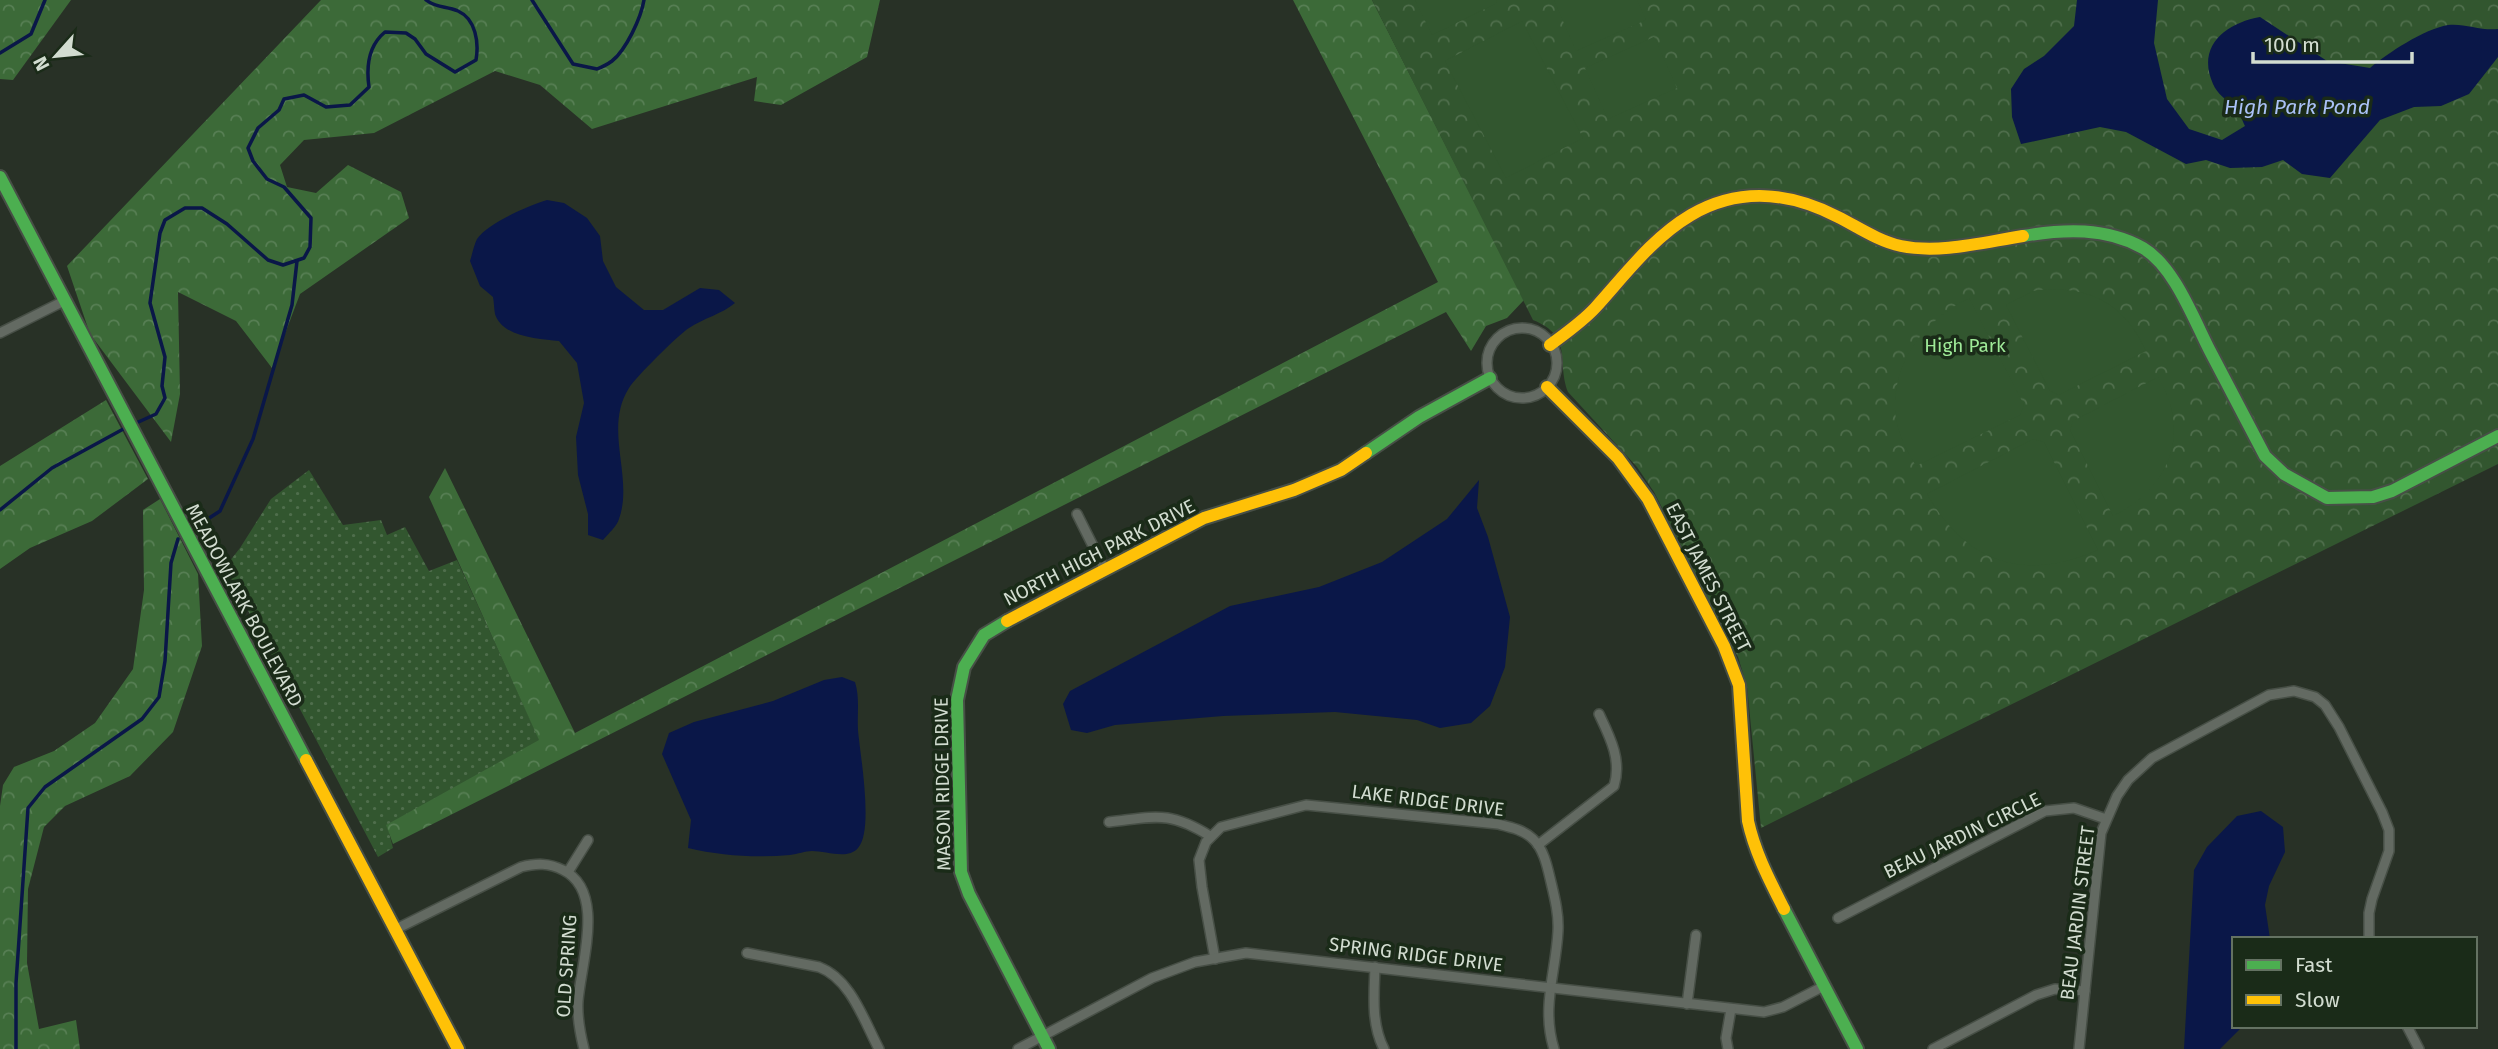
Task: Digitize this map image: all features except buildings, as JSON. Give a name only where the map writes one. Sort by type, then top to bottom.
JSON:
[{"type":"street","name":"MEADOWLARK BOULEVARD","points":[[0,177],[458,1049]]},
{"type":"street","points":[[1550,345],[1593,310],[1658,238],[1679,222],[1708,207],[1735,198],[1759,194],[1780,195],[1801,199],[1885,241],[1909,247],[1955,246],[2070,231],[2124,238],[2145,249],[2160,263],[2182,297],[2265,456],[2284,474],[2327,498],[2373,497],[2392,491],[2498,436]]},
{"type":"street","points":[[0,333],[64,300]]},
{"type":"street","points":[[1528,328],[1537,332],[1550,345],[1557,365],[1547,387],[1536,394],[1525,398],[1516,397],[1499,388],[1490,378],[1487,366],[1490,347],[1511,329],[1528,328]]},
{"type":"street","name":"NORTH HIGH PARK DRIVE","points":[[964,667],[990,630],[1204,518],[1294,490],[1341,470],[1419,417],[1490,378]]},
{"type":"street","name":"EAST JAMES STREET","points":[[1547,387],[1618,458],[1648,499],[1724,646],[1739,684],[1748,821],[1752,839],[1765,872],[1857,1049]]},
{"type":"street","points":[[1077,514],[1105,570]]},
{"type":"street","name":"MASON RIDGE DRIVE","points":[[964,667],[956,719],[961,872],[969,894],[1049,1049]]},
{"type":"street","name":"BEAU JARDIN STREET","points":[[2079,1049],[2101,833],[2117,796],[2138,769],[2164,750],[2269,695],[2281,691],[2305,693],[2325,705],[2382,812],[2389,830],[2389,851],[2369,913],[2369,937]]},
{"type":"street","points":[[1554,1049],[1549,1032],[1549,987],[1558,933],[1558,916],[1548,870],[1538,845],[1614,786],[1617,763],[1599,715]]},
{"type":"street","name":"LAKE RIDGE DRIVE","points":[[1210,836],[1233,822],[1306,805],[1498,824],[1525,833],[1538,845]]},
{"type":"street","name":"BEAU JARDIN CIRCLE","points":[[1838,918],[2045,811],[2074,808],[2106,819]]},
{"type":"street","points":[[1109,822],[1166,817],[1187,822],[1210,836],[1201,852],[1200,867],[1214,960]]},
{"type":"street","points":[[394,930],[522,867],[535,863],[546,864],[568,872],[588,840]]},
{"type":"street","name":"OLD SPRING","points":[[568,872],[579,882],[588,907],[578,1002],[578,1024],[584,1049]]},
{"type":"street","points":[[1686,1004],[1696,935]]},
{"type":"street","points":[[747,953],[819,967],[829,972],[842,983],[851,997],[878,1049]]},
{"type":"street","name":"SPRING RIDGE DRIVE","points":[[1018,1049],[1152,978],[1195,962],[1246,953],[1763,1012],[1783,1007],[1824,986]]},
{"type":"street","points":[[1375,967],[1374,1009],[1384,1049]]},
{"type":"street","points":[[1933,1049],[2048,990],[2063,988],[2085,991]]},
{"type":"street","points":[[1728,1049],[1726,1038],[1731,1009]]},
{"type":"street","points":[[2408,1028],[2419,1049]]},
{"type":"green space","points":[[0,0],[71,0],[13,80],[0,79]]},
{"type":"green space","points":[[321,0],[880,0],[867,57],[781,105],[754,101],[757,77],[592,129],[540,85],[495,71],[374,133],[304,140],[280,165],[287,187],[316,193],[348,165],[401,192],[409,218],[300,294],[272,368],[236,321],[178,292],[180,394],[171,442],[90,334],[67,266]]},
{"type":"green space","points":[[1293,0],[1372,0],[1524,300],[1507,318],[1486,326],[1471,351],[1446,312],[393,844],[386,825],[539,740],[429,497],[445,468],[575,733],[1438,282]]},
{"type":"green space","name":"High Park","points":[[1372,0],[2498,0],[2498,464],[1761,828],[1747,686],[1738,657],[1654,492],[1637,467],[1568,392],[1559,342],[1546,327],[1533,320]]},
{"type":"green space","points":[[1415,0],[1496,0],[1497,3],[1432,35]]},
{"type":"green space","points":[[1554,0],[1637,0],[1646,20],[1576,51]]},
{"type":"green space","points":[[1522,21],[1583,138],[1506,178],[1445,61]]},
{"type":"green space","points":[[1654,37],[1677,88],[1608,119],[1585,68]]},
{"type":"green space","points":[[2047,289],[2080,292],[2107,303],[2129,322],[2146,351],[2059,395],[2050,391],[2006,305],[2033,291]]},
{"type":"green space","points":[[1969,298],[2024,405],[2020,415],[1916,466],[1897,425],[1896,392],[1900,374],[1906,358],[1926,329],[1939,317]]},
{"type":"green space","points":[[2158,377],[2168,398],[2173,419],[2169,457],[2161,475],[2148,490],[2113,516],[2070,430],[2073,421]]},
{"type":"green space","points":[[106,400],[148,479],[92,521],[30,548],[0,569],[0,466]]},
{"type":"green space","points":[[2033,439],[2044,442],[2098,550],[2071,560],[2046,565],[2022,565],[2000,560],[1979,551],[1960,537],[1927,494]]},
{"type":"green space","points":[[309,470],[343,525],[381,520],[387,535],[405,527],[429,571],[457,560],[540,741],[387,825],[393,848],[378,857],[225,567],[271,499]]},
{"type":"green space","points":[[160,499],[198,574],[202,646],[173,732],[130,776],[65,806],[44,827],[28,889],[27,963],[39,1029],[76,1020],[80,1049],[0,1049],[0,806],[3,785],[14,767],[54,751],[95,723],[133,669],[144,590],[143,510]]},
{"type":"water","name":"High Park Pond","points":[[2077,0],[2158,0],[2154,43],[2167,99],[2189,129],[2222,140],[2245,126],[2237,110],[2215,88],[2208,58],[2217,38],[2248,20],[2260,17],[2327,61],[2370,68],[2418,36],[2448,25],[2498,29],[2498,57],[2469,94],[2441,106],[2414,107],[2380,120],[2330,178],[2302,174],[2283,160],[2262,167],[2230,168],[2206,160],[2186,164],[2126,132],[2100,127],[2021,144],[2012,117],[2011,89],[2024,69],[2044,56],[2074,26]]},
{"type":"water","points":[[547,200],[564,203],[587,218],[600,236],[603,261],[616,287],[644,310],[663,310],[700,288],[719,290],[735,303],[684,332],[629,388],[622,404],[618,436],[623,503],[618,522],[603,540],[588,535],[588,514],[578,475],[576,437],[584,403],[577,363],[559,341],[522,335],[505,328],[495,314],[493,297],[480,286],[470,261],[477,239],[482,233],[499,221]]},
{"type":"water","points":[[1479,480],[1477,508],[1488,537],[1510,617],[1505,667],[1490,706],[1471,723],[1440,728],[1417,720],[1335,712],[1223,716],[1115,725],[1087,733],[1071,730],[1063,704],[1070,691],[1230,606],[1319,587],[1382,562],[1447,519]]},
{"type":"water","points":[[842,677],[855,682],[857,694],[866,810],[863,839],[858,848],[849,854],[812,851],[765,856],[726,855],[688,848],[691,820],[662,754],[669,733],[694,722],[773,701],[824,680]]},
{"type":"water","points":[[2261,811],[2283,827],[2285,852],[2269,886],[2265,905],[2270,937],[2232,937],[2232,1028],[2241,1028],[2220,1049],[2184,1049],[2194,870],[2207,847],[2237,816]]},
{"type":"waterway","points":[[0,53],[31,34],[45,0]]},
{"type":"waterway","points":[[134,424],[156,414],[165,398],[162,386],[165,357],[150,303],[160,233],[165,220],[185,208],[202,208],[227,224],[268,260],[283,265],[304,258],[310,247],[311,218],[284,187],[267,179],[253,161],[248,148],[258,128],[279,110],[284,99],[304,95],[326,107],[350,105],[369,87],[368,72],[372,50],[385,32],[406,33],[415,39],[426,54],[455,72],[476,60],[475,32],[469,20],[458,11],[426,0]]},
{"type":"waterway","points":[[532,0],[573,64],[597,69],[612,61],[627,42],[644,0]]},
{"type":"waterway","points":[[194,528],[220,511],[253,439],[292,305],[297,261]]},
{"type":"waterway","points":[[0,510],[52,468],[127,427]]},
{"type":"waterway","points":[[16,1049],[16,983],[28,808],[45,787],[142,719],[159,697],[165,661],[171,563],[178,539]]},
{"type":"traffic: fast","points":[[0,177],[306,760]]},
{"type":"traffic: fast","points":[[2023,236],[2069,231],[2100,233],[2129,241],[2154,256],[2174,280],[2265,456],[2284,474],[2327,498],[2373,497],[2392,491],[2498,436]]},
{"type":"traffic: fast","points":[[1366,453],[1419,417],[1490,378]]},
{"type":"traffic: fast","points":[[1007,621],[984,635],[964,667],[957,700],[961,872],[969,894],[1049,1049]]},
{"type":"traffic: fast","points":[[1784,909],[1857,1049]]},
{"type":"traffic: slow","points":[[1550,345],[1590,313],[1640,258],[1677,224],[1709,206],[1727,200],[1764,196],[1802,202],[1884,241],[1916,248],[1962,246],[2023,236]]},
{"type":"traffic: slow","points":[[1547,387],[1618,458],[1648,499],[1724,646],[1739,685],[1748,821],[1759,856],[1784,909]]},
{"type":"traffic: slow","points":[[1007,621],[1204,518],[1294,490],[1341,470],[1366,453]]},
{"type":"traffic: slow","points":[[306,760],[458,1049]]}]
